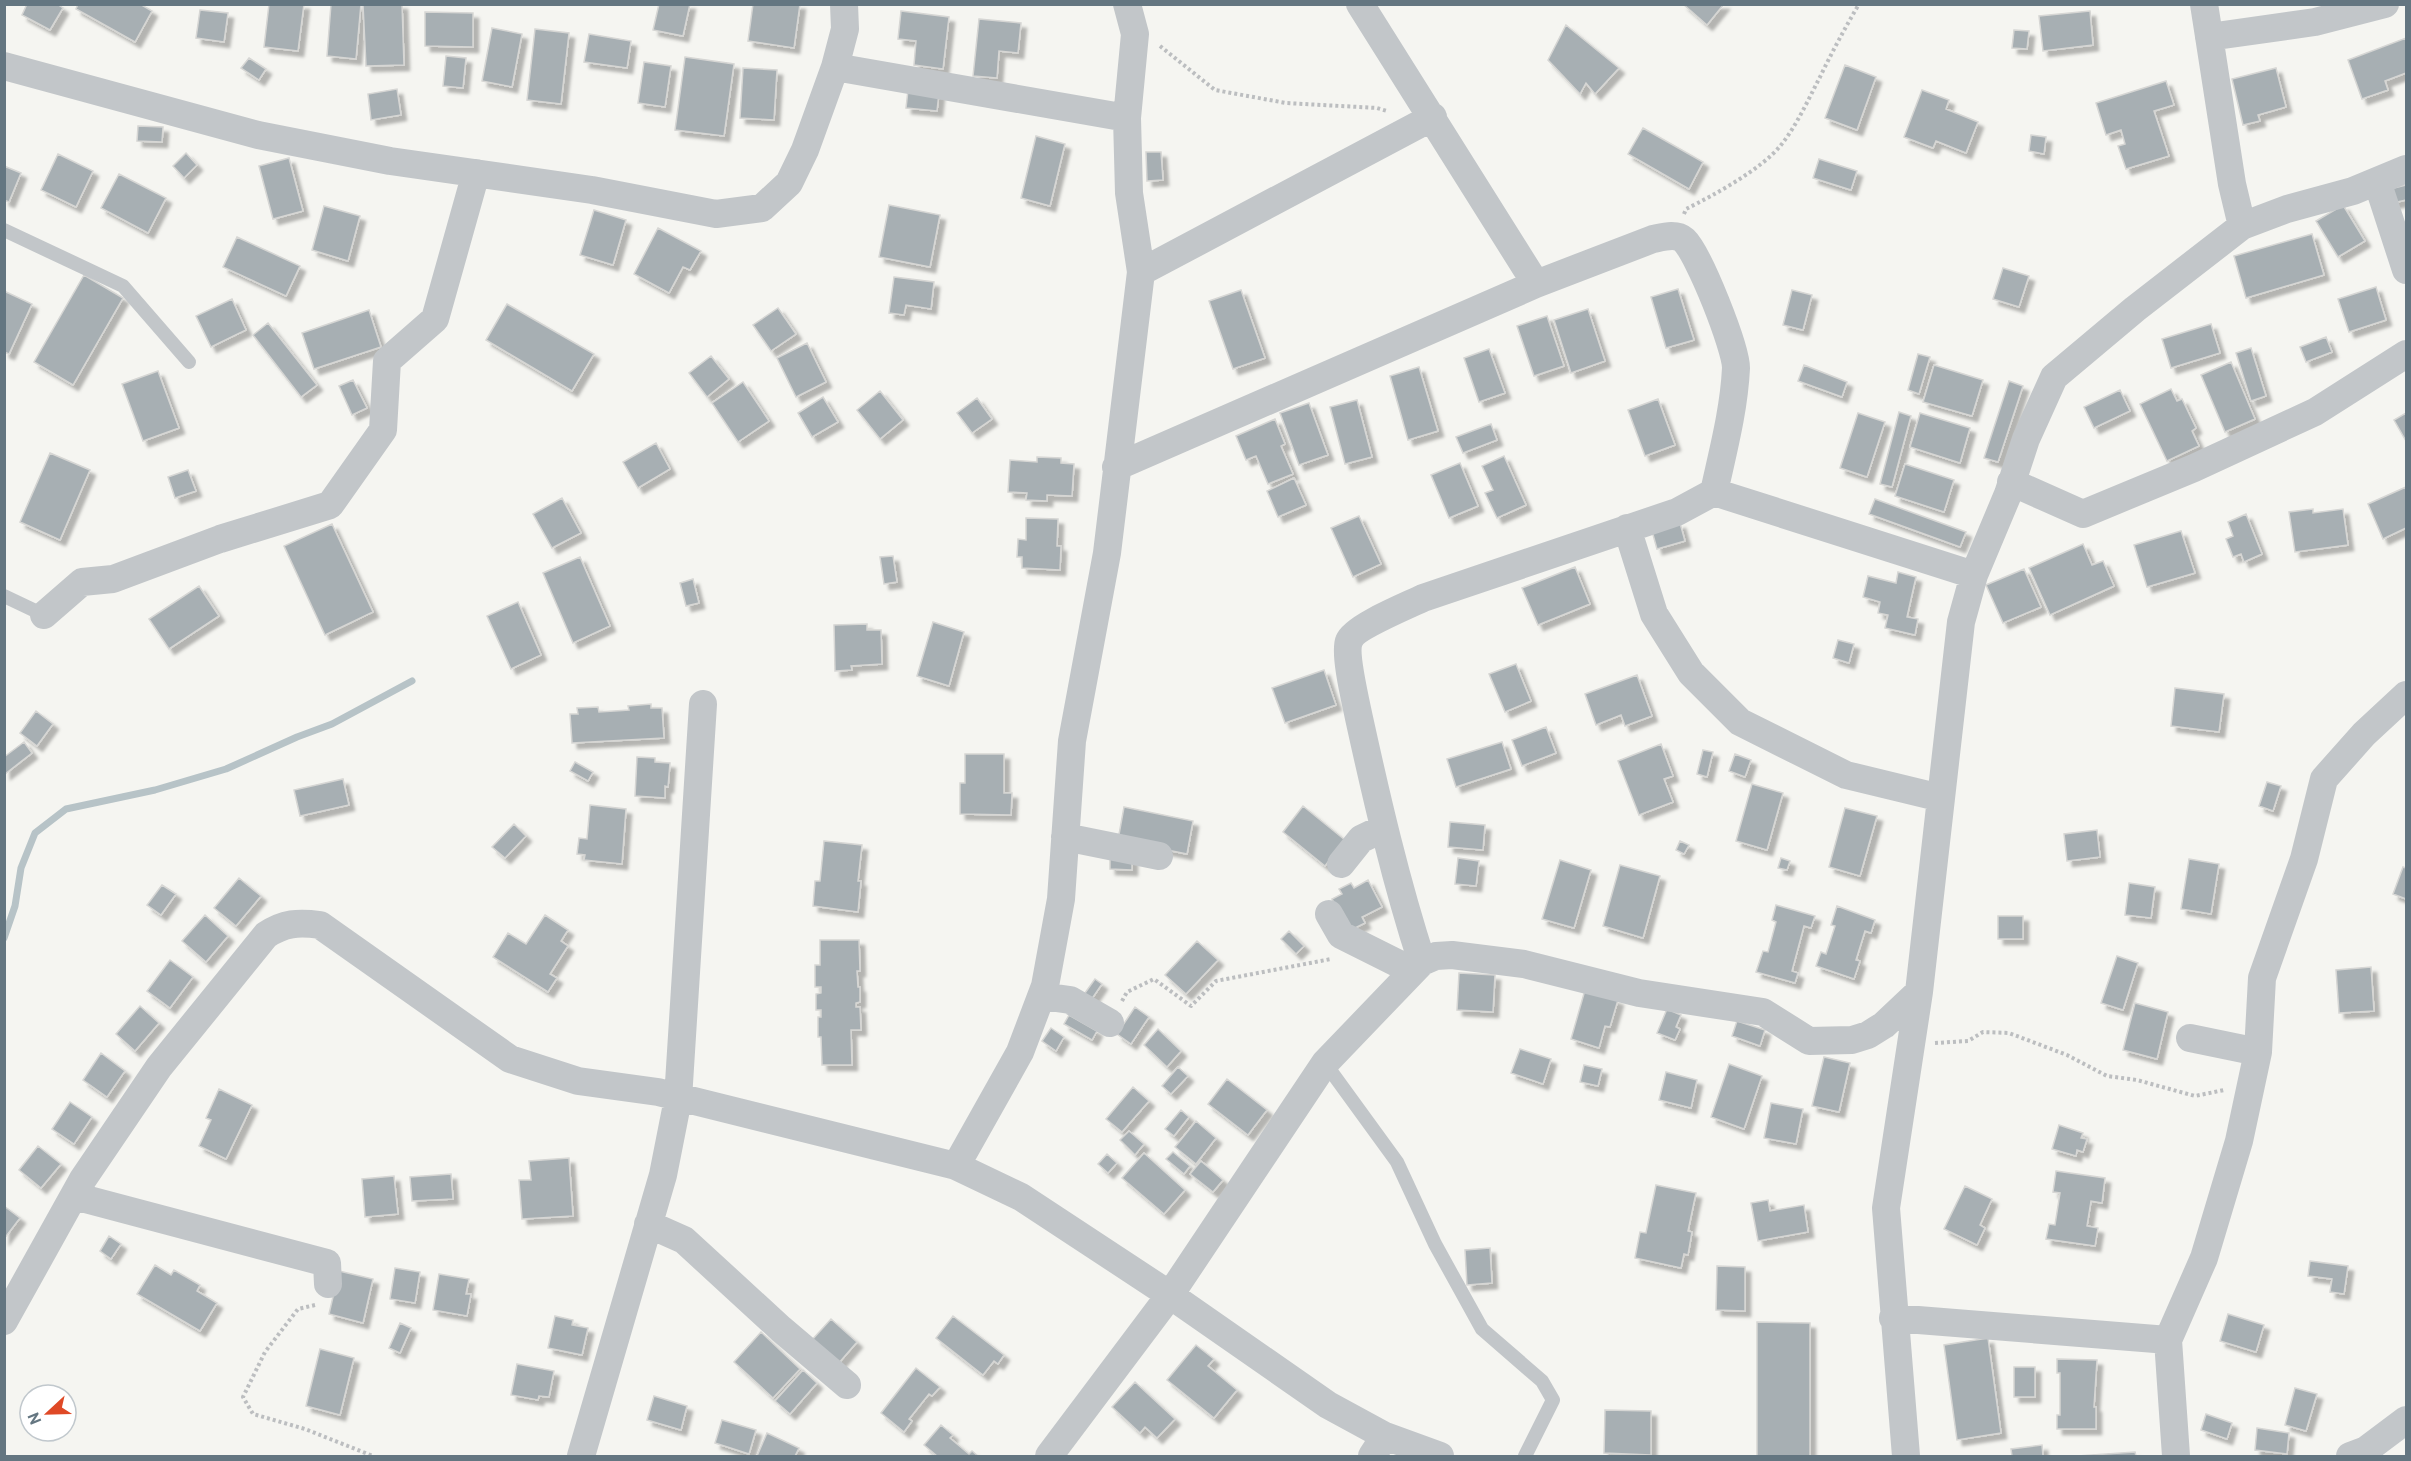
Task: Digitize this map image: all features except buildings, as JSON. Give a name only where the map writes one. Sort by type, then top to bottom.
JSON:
[{"type":"street","points":[[4,66],[258,135],[390,160],[592,190],[716,214],[762,208],[789,183],[805,150],[835,68],[845,29],[844,4]]},
{"type":"street","points":[[956,1166],[1020,1052],[1042,996],[1061,899],[1071,741],[1107,553],[1141,272],[1128,193],[1127,118],[1135,34],[1127,4]]},
{"type":"street","points":[[1360,4],[1428,120],[1536,284]]},
{"type":"street","points":[[2204,4],[2232,184],[2242,226]]},
{"type":"street","points":[[2208,37],[2314,22],[2385,4]]},
{"type":"street","points":[[835,68],[1127,118]]},
{"type":"street","points":[[1141,272],[1428,120]]},
{"type":"street","points":[[1906,1456],[1893,1318],[1886,1208],[1919,992],[1961,622],[1974,575],[2026,439],[2054,377],[2135,309],[2242,226],[2287,209],[2353,191],[2406,170]]},
{"type":"street","points":[[44,615],[82,582],[112,579],[220,539],[330,505],[382,430],[387,361],[435,319],[476,173]]},
{"type":"street","points":[[2377,181],[2406,270]]},
{"type":"street","points":[[1116,467],[1536,284],[1653,239],[1672,235],[1684,240],[1698,264],[1732,344],[1736,366],[1733,398],[1714,492]]},
{"type":"street","points":[[2011,483],[2082,514],[2194,468],[2315,412],[2406,354]]},
{"type":"street","points":[[1417,966],[1355,697],[1348,653],[1352,637],[1391,612],[1423,598],[1677,512],[1714,492],[1974,575]]},
{"type":"street","points":[[1627,528],[1654,614],[1690,673],[1740,722],[1846,776],[1941,798]]},
{"type":"street","points":[[2176,1456],[2168,1341],[2204,1258],[2239,1141],[2246,1050],[2262,978],[2304,860],[2324,779],[2364,734],[2406,695]]},
{"type":"street","points":[[582,1456],[663,1175],[678,1099],[703,704]]},
{"type":"street","points":[[1341,864],[1361,839],[1384,828]]},
{"type":"street","points":[[1065,837],[1159,855]]},
{"type":"street","points":[[1329,914],[1341,936],[1362,947],[1417,966]]},
{"type":"street","points":[[4,1321],[74,1196],[159,1067],[266,935],[280,926],[297,922],[320,925],[510,1059],[578,1081],[658,1092],[678,1099],[956,1166],[1021,1197],[1170,1295],[1328,1405],[1379,1446],[1440,1456]]},
{"type":"street","points":[[1049,1456],[1170,1295],[1325,1063],[1417,966],[1436,956],[1452,955],[1524,964],[1639,993],[1763,1012],[1809,1041],[1852,1040],[1868,1035],[1884,1025],[1919,992]]},
{"type":"street","points":[[1042,996],[1070,1000],[1110,1023]]},
{"type":"street","points":[[2190,1038],[2246,1050]]},
{"type":"street","points":[[74,1196],[327,1263],[328,1284]]},
{"type":"street","points":[[648,1224],[684,1240],[781,1329],[847,1385]]},
{"type":"street","points":[[1893,1318],[2168,1341]]},
{"type":"street","points":[[2350,1456],[2366,1450],[2406,1420]]},
{"type":"lane","points":[[4,230],[123,286],[189,362]]},
{"type":"lane","points":[[4,596],[44,615]]},
{"type":"lane","points":[[1325,1063],[1397,1162],[1435,1244],[1482,1329],[1542,1381],[1553,1400],[1525,1456]]},
{"type":"path","points":[[1672,235],[1686,209],[1721,191],[1780,147],[1799,118],[1838,40],[1859,4]]},
{"type":"path","points":[[1135,34],[1166,49],[1215,90],[1286,103],[1377,108],[1428,120]]},
{"type":"path","points":[[1110,1023],[1127,992],[1154,980],[1191,1006],[1216,981],[1334,958],[1362,947]]},
{"type":"path","points":[[1911,1045],[1968,1041],[1983,1032],[2009,1033],[2067,1055],[2107,1076],[2137,1080],[2195,1096],[2224,1092],[2246,1050]]},
{"type":"path","points":[[328,1284],[323,1302],[298,1309],[265,1352],[243,1397],[253,1414],[305,1429],[374,1456]]},
{"type":"waterway","points":[[4,938],[15,906],[21,868],[35,833],[66,809],[155,790],[226,769],[332,724],[412,681]]}]
